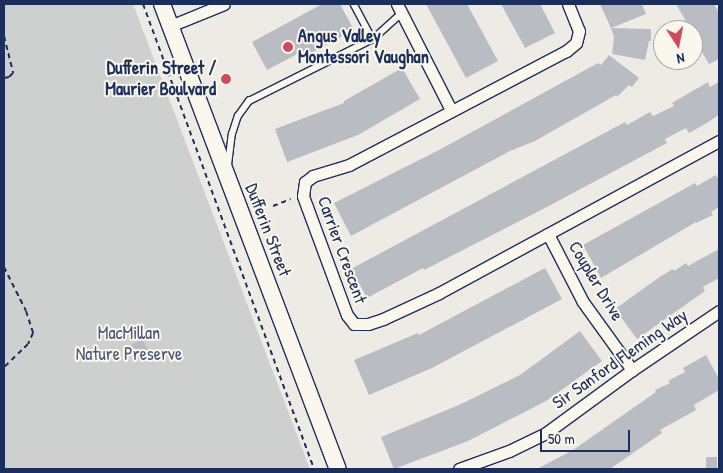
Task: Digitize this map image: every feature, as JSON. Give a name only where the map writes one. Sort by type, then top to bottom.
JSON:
[{"type":"main road","name":"Dufferin Street","points":[[162,4],[338,469]]},
{"type":"street","points":[[170,26],[224,4]]},
{"type":"street","name":"Carrier Crescent","points":[[568,4],[579,31],[576,43],[566,51],[350,165],[313,176],[305,182],[303,196],[305,202],[346,315],[354,324],[368,324],[383,319],[439,293],[719,141]]},
{"type":"street","points":[[399,8],[451,110]]},
{"type":"street","name":"Coupler Drive","points":[[548,234],[583,302],[632,370]]},
{"type":"street","name":"Sir Sanford Fleming Way","points":[[459,469],[510,451],[546,433],[632,370],[719,311]]},
{"type":"lane","points":[[354,4],[373,39]]},
{"type":"lane","points":[[227,177],[232,134],[238,116],[249,101],[373,39],[399,8]]},
{"type":"path","points":[[144,4],[314,469]]},
{"type":"path","points":[[4,36],[13,73],[9,77],[4,78]]},
{"type":"path","points":[[273,206],[296,198]]},
{"type":"path","points":[[4,267],[26,311],[33,333],[28,344],[4,367]]},
{"type":"green space","name":"MacMillan Nature Preserve","points":[[4,4],[133,4],[310,469],[4,469]]},
{"type":"building","points":[[322,4],[340,4],[354,30],[306,56],[303,51],[267,70],[252,42]]},
{"type":"building","points":[[426,4],[467,4],[498,61],[466,78]]},
{"type":"building","points":[[501,4],[540,4],[555,33],[525,48]]},
{"type":"building","points":[[600,4],[642,4],[646,14],[611,28]]},
{"type":"building","points":[[676,4],[714,4],[719,13],[719,59],[709,64],[703,54],[703,20],[685,20]]},
{"type":"building","points":[[611,28],[651,29],[651,41],[649,41],[645,60],[612,54],[614,37]]},
{"type":"building","points":[[609,55],[639,78],[632,87],[629,85],[617,97],[616,95],[535,141],[510,151],[351,236],[334,203],[439,150],[598,63],[601,65]]},
{"type":"building","points":[[402,68],[420,99],[358,135],[287,162],[275,129],[344,103],[344,101]]},
{"type":"building","points":[[708,82],[710,87],[719,82],[719,115],[705,124],[689,133],[686,128],[665,139],[667,143],[543,209],[424,270],[423,268],[367,298],[351,269],[625,122],[627,125],[650,112],[653,116],[674,106],[672,103]]},
{"type":"building","points":[[716,175],[719,180],[719,207],[711,212],[713,215],[696,222],[601,278],[583,245],[695,183],[697,186]]},
{"type":"building","points":[[719,249],[719,278],[703,287],[705,291],[637,339],[615,309],[673,269],[674,271],[686,263],[688,266]]},
{"type":"building","points":[[545,268],[562,299],[432,368],[369,395],[354,360],[418,333],[419,335]]},
{"type":"building","points":[[580,331],[602,361],[546,401],[468,441],[394,469],[381,437],[459,405],[520,375]]},
{"type":"building","points":[[142,339],[150,353],[138,360],[130,346]]},
{"type":"building","points":[[706,355],[719,379],[719,390],[694,405],[696,410],[660,430],[662,433],[610,469],[537,469],[573,450],[656,392],[655,390],[670,383],[668,381],[685,372],[683,368]]},
{"type":"building","points":[[706,457],[717,457],[717,469],[706,469]]},
{"type":"place","name":"Angus Valley Montessori Vaughan","points":[[288,47]]},
{"type":"place","name":"Dufferin Street / Maurier Boulvard","points":[[226,79]]}]
